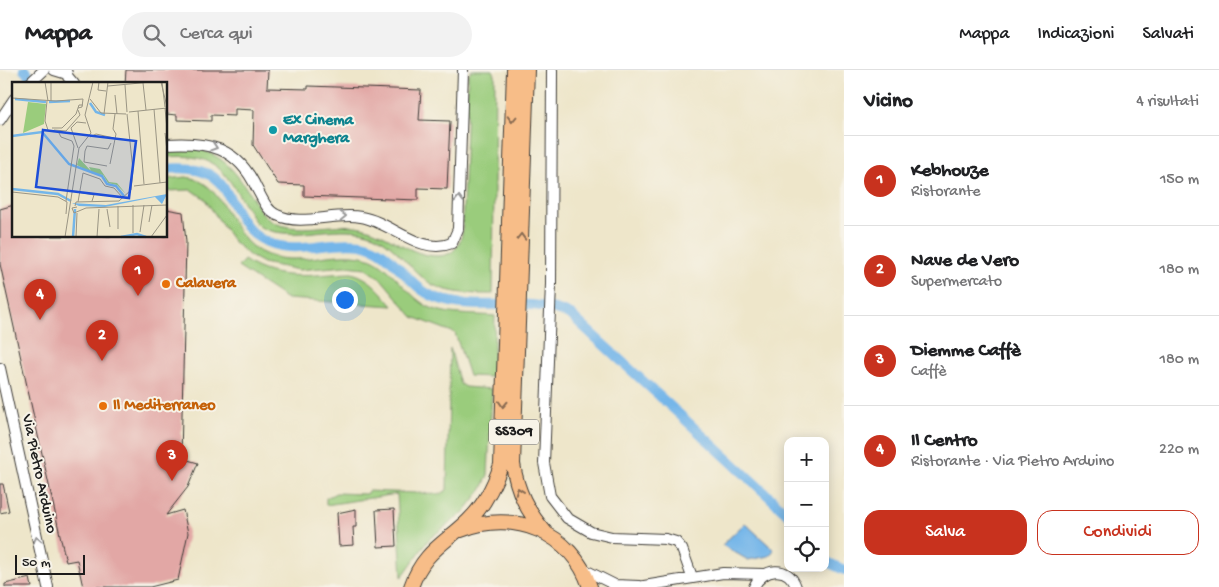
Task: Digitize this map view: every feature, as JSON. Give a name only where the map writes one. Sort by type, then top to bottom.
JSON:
[{"type":"main road","name":"SS309","points":[[514,70],[512,464],[519,494],[526,508],[545,532]]},
{"type":"main road","name":"SS309","points":[[514,287],[527,70]]},
{"type":"main road","name":"SS309","points":[[410,584],[432,550],[470,520],[486,500],[501,464],[513,323]]},
{"type":"main road","name":"SS309","points":[[450,536],[462,529],[490,522],[518,522],[545,532],[562,544],[582,569],[590,587]]},
{"type":"street","points":[[31,82],[44,70]]},
{"type":"street","points":[[54,70],[66,72]]},
{"type":"street","points":[[168,144],[192,142],[225,150],[240,162],[254,181],[264,203],[281,217],[287,219],[360,216],[376,221],[426,246],[440,248],[452,243],[458,229],[462,70]]},
{"type":"street","points":[[552,70],[551,288],[544,463],[550,496],[567,518],[591,532],[612,536],[666,539],[676,542],[682,549],[692,577]]},
{"type":"street","points":[[0,120],[12,102]]},
{"type":"street","name":"Via Pietro Arduino","points":[[0,368],[48,587]]},
{"type":"street","points":[[42,563],[49,572],[54,587]]},
{"type":"street","points":[[582,569],[615,585],[638,587],[692,577],[736,573],[765,574],[777,571],[790,577],[796,587]]},
{"type":"street","points":[[736,573],[753,587],[757,580],[765,574]]},
{"type":"green space","points":[[471,70],[493,70],[495,75],[493,294],[455,292],[433,285],[424,279],[394,249],[378,237],[368,233],[355,230],[341,230],[288,233],[262,228],[255,221],[234,187],[219,168],[210,162],[198,158],[168,157],[168,149],[182,148],[196,149],[218,157],[227,164],[244,184],[265,216],[281,225],[304,228],[361,227],[419,253],[439,256],[448,254],[459,244],[462,235],[468,76]]},
{"type":"green space","points":[[186,177],[198,180],[208,187],[217,196],[245,239],[254,248],[267,255],[295,259],[338,255],[366,257],[384,266],[414,296],[431,308],[454,314],[495,316],[493,377],[469,376],[455,333],[413,317],[382,280],[366,268],[346,266],[299,270],[263,263],[250,256],[233,241],[204,198],[191,190],[168,191],[168,179]]},
{"type":"green space","points":[[244,260],[269,272],[296,276],[352,273],[359,275],[380,291],[393,306],[287,299],[238,267]]},
{"type":"green space","points":[[450,348],[460,384],[465,387],[492,389],[488,475],[482,489],[463,513],[429,539],[402,577],[397,494],[326,505],[326,498],[336,493],[366,494],[368,491],[441,494],[447,490]]},
{"type":"water","points":[[745,523],[774,550],[769,556],[748,560],[722,545]]},
{"type":"building","points":[[126,70],[268,70],[267,88],[308,89],[308,86],[421,90],[419,120],[450,121],[447,189],[418,188],[418,200],[304,196],[304,185],[278,184],[253,145],[254,110],[235,109],[235,116],[211,115],[211,121],[177,120],[177,115],[168,114],[168,82],[125,82]]},
{"type":"building","points":[[12,206],[12,238],[168,238],[168,209],[183,212],[186,242],[181,458],[198,463],[188,487],[166,515],[183,510],[188,533],[178,580],[150,587],[83,587],[77,560],[66,562],[0,264],[0,209]]},
{"type":"building","points":[[0,484],[3,484],[9,511],[0,513]]},
{"type":"building","points":[[356,509],[356,527],[353,527],[354,545],[339,546],[337,513]]},
{"type":"building","points":[[394,509],[396,546],[378,547],[376,510]]},
{"type":"building","points":[[30,578],[32,587],[5,587],[5,584]]},
{"type":"waterway","points":[[24,70],[28,74]]},
{"type":"waterway","points":[[168,169],[191,169],[208,174],[220,183],[242,220],[252,232],[267,242],[278,246],[302,247],[338,243],[361,244],[373,247],[383,253],[417,286],[437,298],[470,304],[538,306],[555,309],[571,315],[784,510]]},
{"type":"waterway","points":[[829,563],[844,570]]},
{"type":"place","name":"Ex Cinema Marghera","points":[[273,130]]},
{"type":"place","name":"Calavera","points":[[166,284]]},
{"type":"place","name":"Kebhouze","points":[[138,296]]},
{"type":"place","name":"Il Centro","points":[[40,320]]},
{"type":"place","name":"Nave de Vero","points":[[102,361]]},
{"type":"place","name":"Il Mediterraneo","points":[[103,406]]},
{"type":"place","name":"Diemme Caffè","points":[[172,481]]}]
